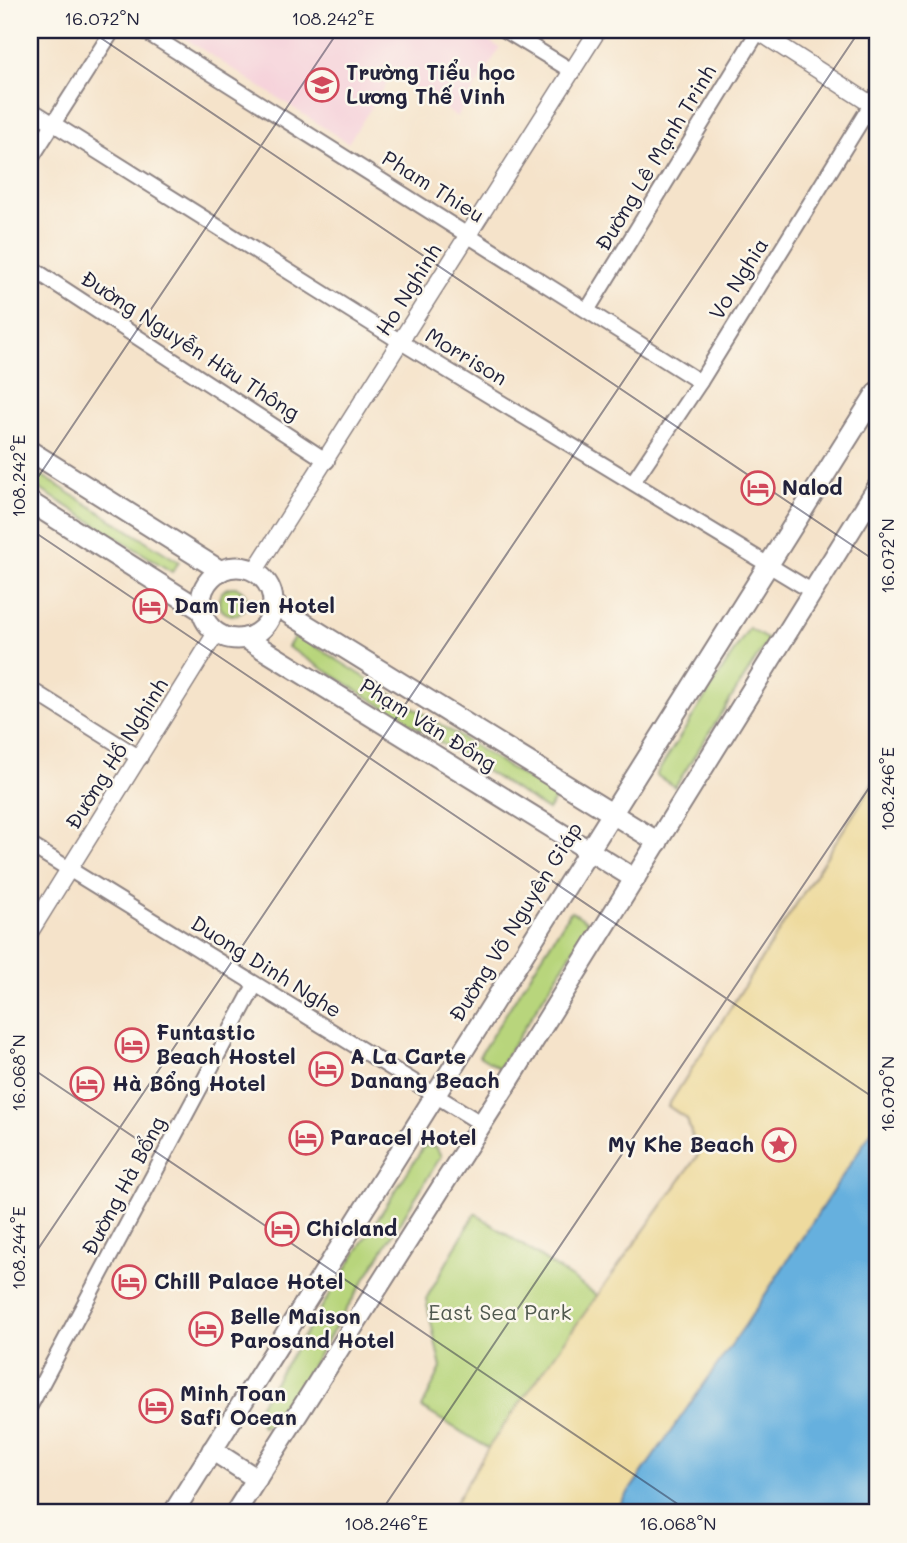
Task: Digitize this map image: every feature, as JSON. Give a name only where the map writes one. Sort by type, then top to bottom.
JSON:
[{"type":"main road","name":"Đường Võ Nguyên Giáp","points":[[173,1513],[766,564],[877,392]]},
{"type":"main road","points":[[30,451],[221,571],[243,568],[254,572],[271,591],[273,604],[267,622],[261,629],[245,638],[225,637],[216,632],[206,622],[201,610],[203,591],[221,571]]},
{"type":"main road","points":[[235,1513],[482,1124],[877,488]]},
{"type":"main road","points":[[30,502],[201,610]]},
{"type":"main road","name":"Phạm Văn Đồng","points":[[273,604],[657,842]]},
{"type":"main road","name":"Phạm Văn Đồng","points":[[245,638],[635,879]]},
{"type":"main road","points":[[212,1450],[257,1479]]},
{"type":"street","points":[[30,160],[113,30]]},
{"type":"street","name":"Pham Thieu","points":[[143,30],[700,382]]},
{"type":"street","points":[[505,30],[572,71]]},
{"type":"street","name":"Ho Nghinh","points":[[254,572],[327,461],[598,30]]},
{"type":"street","points":[[758,30],[875,102]]},
{"type":"street","name":"Đường Lê Mạnh Trinh","points":[[588,309],[758,30]]},
{"type":"street","name":"Vo Nghia","points":[[633,482],[700,382],[875,102]]},
{"type":"street","name":"Morrison","points":[[30,108],[401,342],[813,592]]},
{"type":"street","name":"Đường Nguyễn Hữu Thông","points":[[30,267],[327,461]]},
{"type":"street","name":"Đường Hồ Nghinh","points":[[30,932],[216,632]]},
{"type":"street","points":[[30,689],[140,758]]},
{"type":"street","name":"Duong Dinh Nghe","points":[[30,845],[482,1124]]},
{"type":"street","name":"Đường Hà Bổng","points":[[30,1406],[255,985]]},
{"type":"shaded area","name":"Trường Tiểu học Lương Thế Vinh","points":[[172,30],[472,30],[500,48],[457,117],[392,76],[348,143]]},
{"type":"green space","points":[[30,468],[179,562],[172,572],[30,483]]},
{"type":"green space","points":[[233,587],[243,591],[247,601],[243,611],[233,615],[223,611],[219,601],[223,591]]},
{"type":"green space","points":[[749,628],[768,640],[675,787],[656,775]]},
{"type":"green space","points":[[296,634],[556,797],[548,810],[288,647]]},
{"type":"green space","points":[[571,911],[590,923],[499,1068],[479,1056]]},
{"type":"green space","points":[[424,1146],[436,1147],[441,1156],[277,1422],[262,1427],[257,1409]]},
{"type":"green space","name":"East Sea Park","points":[[475,1213],[598,1296],[488,1448],[422,1408],[441,1368],[426,1299]]},
{"type":"sand","name":"My Khe Beach","points":[[877,777],[877,1123],[746,1324],[614,1513],[449,1513],[488,1448],[698,1155],[687,1119],[668,1106]]},
{"type":"water","points":[[877,1123],[877,1513],[614,1513],[746,1324]]},
{"type":"place","name":"Trường Tiểu học Lương Thế Vinh","points":[[322,85]]},
{"type":"place","name":"Nalod","points":[[758,488]]},
{"type":"place","name":"Dam Tien Hotel","points":[[150,606]]},
{"type":"place","name":"Funtastic Beach Hostel","points":[[132,1045]]},
{"type":"place","name":"A La Carte Danang Beach","points":[[326,1069]]},
{"type":"place","name":"Hà Bổng Hotel","points":[[87,1084]]},
{"type":"place","name":"Paracel Hotel","points":[[306,1138]]},
{"type":"place","name":"My Khe Beach","points":[[779,1145]]},
{"type":"place","name":"Chicland","points":[[282,1229]]},
{"type":"place","name":"Chill Palace Hotel","points":[[129,1282]]},
{"type":"place","name":"Belle Maison Parosand Hotel","points":[[206,1329]]},
{"type":"place","name":"Minh Toan Safi Ocean","points":[[156,1406]]}]
